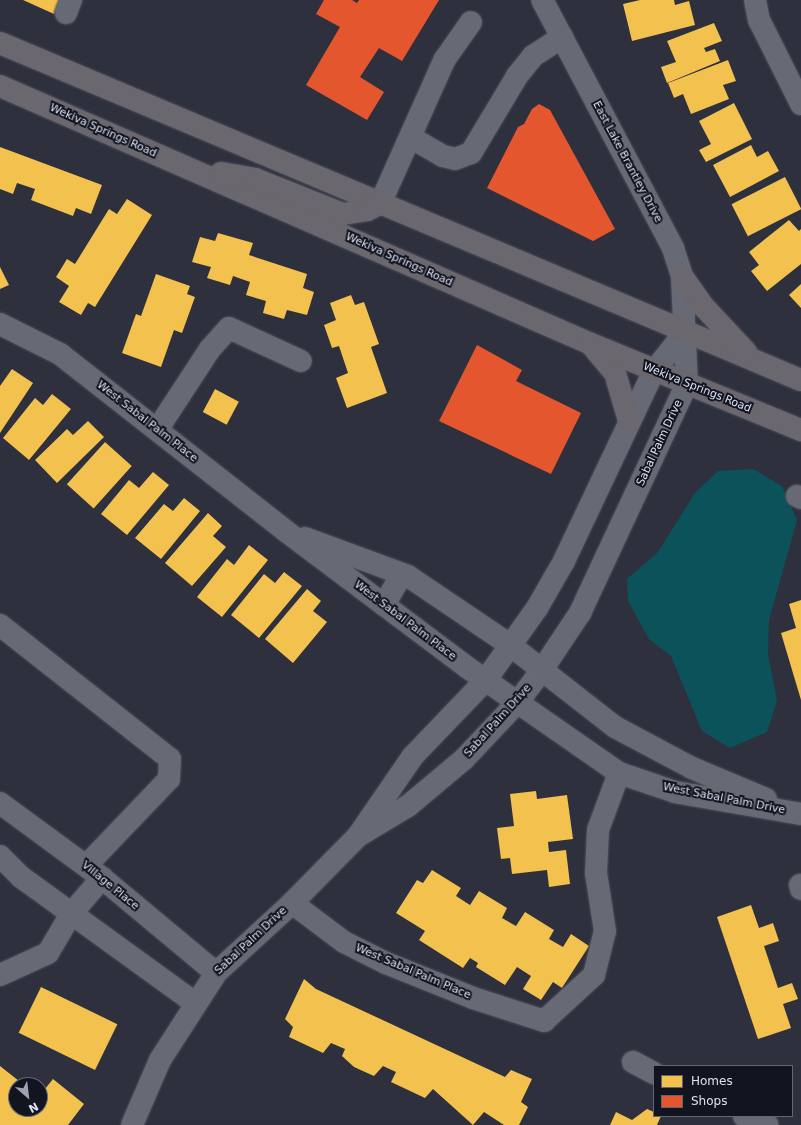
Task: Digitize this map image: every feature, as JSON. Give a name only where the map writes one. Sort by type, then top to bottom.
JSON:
[{"type":"main road","points":[[0,43],[801,380]]},
{"type":"main road","name":"Wekiva Springs Road","points":[[0,86],[591,344],[801,430]]},
{"type":"main road","points":[[183,166],[255,179],[343,214],[367,210],[380,204]]},
{"type":"main road","points":[[682,276],[703,306],[730,338],[757,362]]},
{"type":"main road","points":[[591,344],[616,373],[629,421]]},
{"type":"street","name":"East Lake Brantley Drive","points":[[542,0],[673,248],[682,276],[685,332]]},
{"type":"street","points":[[755,0],[759,20],[801,104]]},
{"type":"street","points":[[380,204],[445,59],[471,22]]},
{"type":"street","points":[[410,138],[443,156],[455,158],[471,153],[517,76],[533,56],[562,37]]},
{"type":"street","name":"West Sabal Palm Place","points":[[0,324],[60,354],[287,532],[485,681]]},
{"type":"street","points":[[157,430],[210,349],[229,328],[301,361]]},
{"type":"street","name":"Sabal Palm Drive","points":[[132,1125],[160,1060],[195,1003],[216,973],[292,903],[358,836],[413,756],[485,681],[537,608],[564,561],[654,371],[685,332]]},
{"type":"street","name":"Sabal Palm Drive","points":[[358,836],[414,801],[464,759],[517,703],[542,670],[580,613],[687,384],[685,332]]},
{"type":"street","name":"West Sabal Palm Place","points":[[287,532],[402,574],[510,645]]},
{"type":"street","points":[[384,605],[402,574]]},
{"type":"street","points":[[0,625],[170,759],[169,779],[94,872],[48,953],[0,975]]},
{"type":"street","name":"West Sabal Palm Drive","points":[[510,645],[615,727],[692,768],[801,814]]},
{"type":"street","name":"West Sabal Palm Drive","points":[[485,681],[619,773],[675,792],[801,814]]},
{"type":"street","name":"West Sabal Palm Place","points":[[292,903],[344,942],[386,963],[473,998],[544,1021],[594,975],[605,931],[596,873],[598,830],[619,773]]},
{"type":"street","name":"Village Place","points":[[0,803],[94,872],[216,973]]},
{"type":"street","points":[[0,856],[21,877],[195,1003]]},
{"type":"street","points":[[633,1062],[653,1072]]},
{"type":"street","points":[[747,1117],[767,1125]]},
{"type":"shaded area","points":[[753,469],[782,486],[797,520],[769,620],[768,654],[777,701],[767,732],[730,748],[702,731],[671,656],[649,639],[628,601],[627,579],[658,552],[695,493],[718,471]]},
{"type":"building: Homes","points":[[23,0],[60,0],[54,14]]},
{"type":"building: Homes","points":[[640,0],[674,0],[675,5],[689,1],[695,25],[632,41],[623,4]]},
{"type":"building: Homes","points":[[714,23],[722,41],[704,48],[706,52],[715,49],[720,61],[667,83],[661,67],[676,62],[667,41]]},
{"type":"building: Homes","points":[[728,60],[736,81],[723,85],[729,99],[691,114],[683,94],[674,98],[668,83]]},
{"type":"building: Homes","points":[[734,103],[752,139],[706,162],[699,150],[711,144],[699,121]]},
{"type":"building: Homes","points":[[751,145],[757,157],[768,151],[779,171],[730,197],[713,165]]},
{"type":"building: Homes","points":[[0,147],[102,185],[91,214],[76,208],[73,216],[31,200],[35,189],[17,183],[13,194],[0,189]]},
{"type":"building: Homes","points":[[785,177],[801,209],[748,236],[732,204]]},
{"type":"building: Homes","points":[[127,199],[152,215],[95,307],[88,303],[81,315],[59,302],[69,286],[56,277],[67,259],[75,264],[109,209],[117,214]]},
{"type":"building: Homes","points":[[789,220],[799,231],[801,229],[801,264],[767,291],[751,271],[759,265],[749,252]]},
{"type":"building: Homes","points":[[218,233],[253,243],[249,255],[307,274],[303,288],[314,292],[307,315],[287,310],[284,319],[263,313],[266,301],[246,295],[250,282],[233,276],[230,285],[207,278],[211,267],[192,262],[200,237],[215,241]]},
{"type":"building: Homes","points":[[0,267],[9,285],[0,289]]},
{"type":"building: Homes","points":[[156,274],[190,286],[187,294],[195,297],[182,333],[174,330],[161,367],[122,353],[136,314],[141,316]]},
{"type":"building: Homes","points":[[801,284],[801,308],[789,295]]},
{"type":"building: Homes","points":[[351,295],[355,305],[364,302],[379,344],[371,347],[387,393],[347,408],[336,378],[348,373],[339,346],[332,348],[324,325],[336,320],[330,303]]},
{"type":"building: Homes","points":[[12,369],[33,383],[0,433],[0,386]]},
{"type":"building: Homes","points":[[215,389],[239,402],[227,425],[203,412]]},
{"type":"building: Homes","points":[[52,394],[71,409],[29,460],[3,438],[35,398],[43,405]]},
{"type":"building: Homes","points":[[88,421],[104,437],[57,483],[35,460],[67,429],[73,435]]},
{"type":"building: Homes","points":[[105,442],[132,466],[94,508],[67,484]]},
{"type":"building: Homes","points":[[153,472],[169,485],[127,535],[101,514],[129,480],[139,488]]},
{"type":"building: Homes","points":[[184,498],[200,511],[161,559],[135,538],[164,504],[173,511]]},
{"type":"building: Homes","points":[[208,513],[222,526],[213,536],[226,547],[192,586],[165,563]]},
{"type":"building: Homes","points":[[249,545],[268,560],[222,617],[197,597],[227,559],[234,565]]},
{"type":"building: Homes","points":[[284,572],[302,586],[259,638],[231,615],[264,574],[275,583]]},
{"type":"building: Homes","points":[[307,589],[321,601],[313,611],[327,622],[293,663],[265,639]]},
{"type":"building: Homes","points":[[801,600],[801,700],[781,633],[796,628],[789,604]]},
{"type":"building: Homes","points":[[536,791],[537,799],[567,795],[573,839],[548,842],[549,852],[566,850],[570,884],[549,887],[547,870],[512,874],[510,858],[501,859],[497,828],[514,826],[510,794]]},
{"type":"building: Homes","points":[[432,870],[461,888],[456,896],[470,905],[479,891],[507,908],[502,918],[516,926],[525,912],[554,930],[549,939],[563,947],[571,934],[589,946],[562,988],[553,982],[541,1000],[523,989],[531,976],[517,967],[505,985],[476,967],[478,963],[470,958],[463,968],[419,940],[425,931],[396,913],[417,880],[423,883]]},
{"type":"building: Homes","points":[[751,905],[759,928],[773,923],[779,941],[764,946],[778,988],[792,983],[798,999],[783,1004],[791,1028],[758,1039],[717,917]]},
{"type":"building: Homes","points":[[304,979],[316,989],[505,1077],[511,1070],[532,1079],[521,1102],[528,1107],[519,1125],[504,1125],[484,1112],[473,1125],[433,1089],[425,1098],[391,1082],[396,1072],[383,1066],[374,1076],[354,1067],[342,1056],[345,1049],[331,1043],[323,1053],[289,1037],[293,1027],[285,1019]]},
{"type":"building: Homes","points":[[41,987],[117,1024],[95,1070],[19,1033]]},
{"type":"building: Homes","points":[[0,1066],[14,1077],[8,1077],[8,1117],[48,1117],[48,1085],[53,1079],[84,1104],[68,1125],[0,1125]]},
{"type":"building: Homes","points":[[647,1109],[653,1112],[653,1117],[661,1117],[657,1125],[610,1125],[616,1112],[632,1120]]},
{"type":"building: Shops","points":[[324,0],[352,0],[357,3],[359,0],[439,0],[402,61],[379,48],[360,77],[384,92],[367,120],[306,85],[340,27],[316,14]]},
{"type":"building: Shops","points":[[539,104],[550,110],[615,229],[593,241],[487,188],[518,127],[524,124],[532,109]]},
{"type":"building: Shops","points":[[477,345],[522,370],[516,381],[581,413],[551,474],[439,421]]}]
